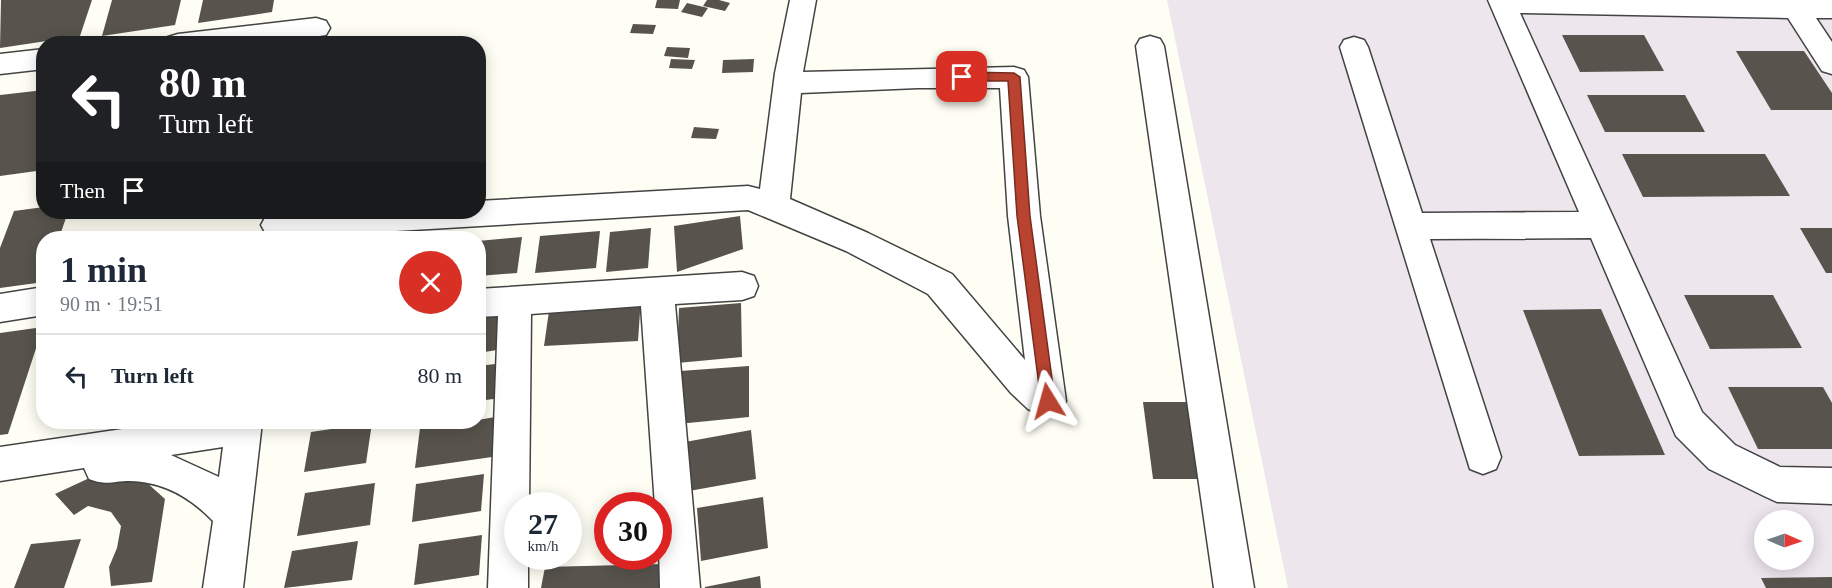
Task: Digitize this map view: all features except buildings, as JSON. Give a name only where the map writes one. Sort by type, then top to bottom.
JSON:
[{"type":"street","points":[[315,36],[322,0]]},
{"type":"street","points":[[774,206],[788,83],[803,0]]},
{"type":"street","points":[[1832,9],[1793,4],[1502,1],[1689,424],[1722,457],[1777,484],[1832,486]]},
{"type":"street","points":[[1793,4],[1832,64]]},
{"type":"street","points":[[1150,46],[1234,588]]},
{"type":"street","points":[[1354,47],[1483,457]]},
{"type":"street","points":[[0,64],[36,60]]},
{"type":"street","points":[[486,213],[748,198],[774,206],[857,242],[940,284],[1023,382],[1040,398],[1048,401],[1024,216],[1014,77],[788,83]]},
{"type":"street","points":[[277,225],[382,219]]},
{"type":"street","points":[[1411,226],[1601,225]]},
{"type":"street","points":[[486,303],[742,286]]},
{"type":"street","points":[[657,292],[680,588]]},
{"type":"street","points":[[508,588],[515,301]]},
{"type":"street","points":[[0,308],[36,302]]},
{"type":"street","points":[[0,465],[213,429]]},
{"type":"street","points":[[223,588],[242,429]]},
{"type":"street","points":[[79,473],[106,466],[128,464],[164,469],[205,489],[232,514]]},
{"type":"shaded area","points":[[1167,0],[1832,0],[1832,588],[1288,588]]},
{"type":"route","points":[[962,77],[1014,77],[1024,216],[1048,401]]}]
